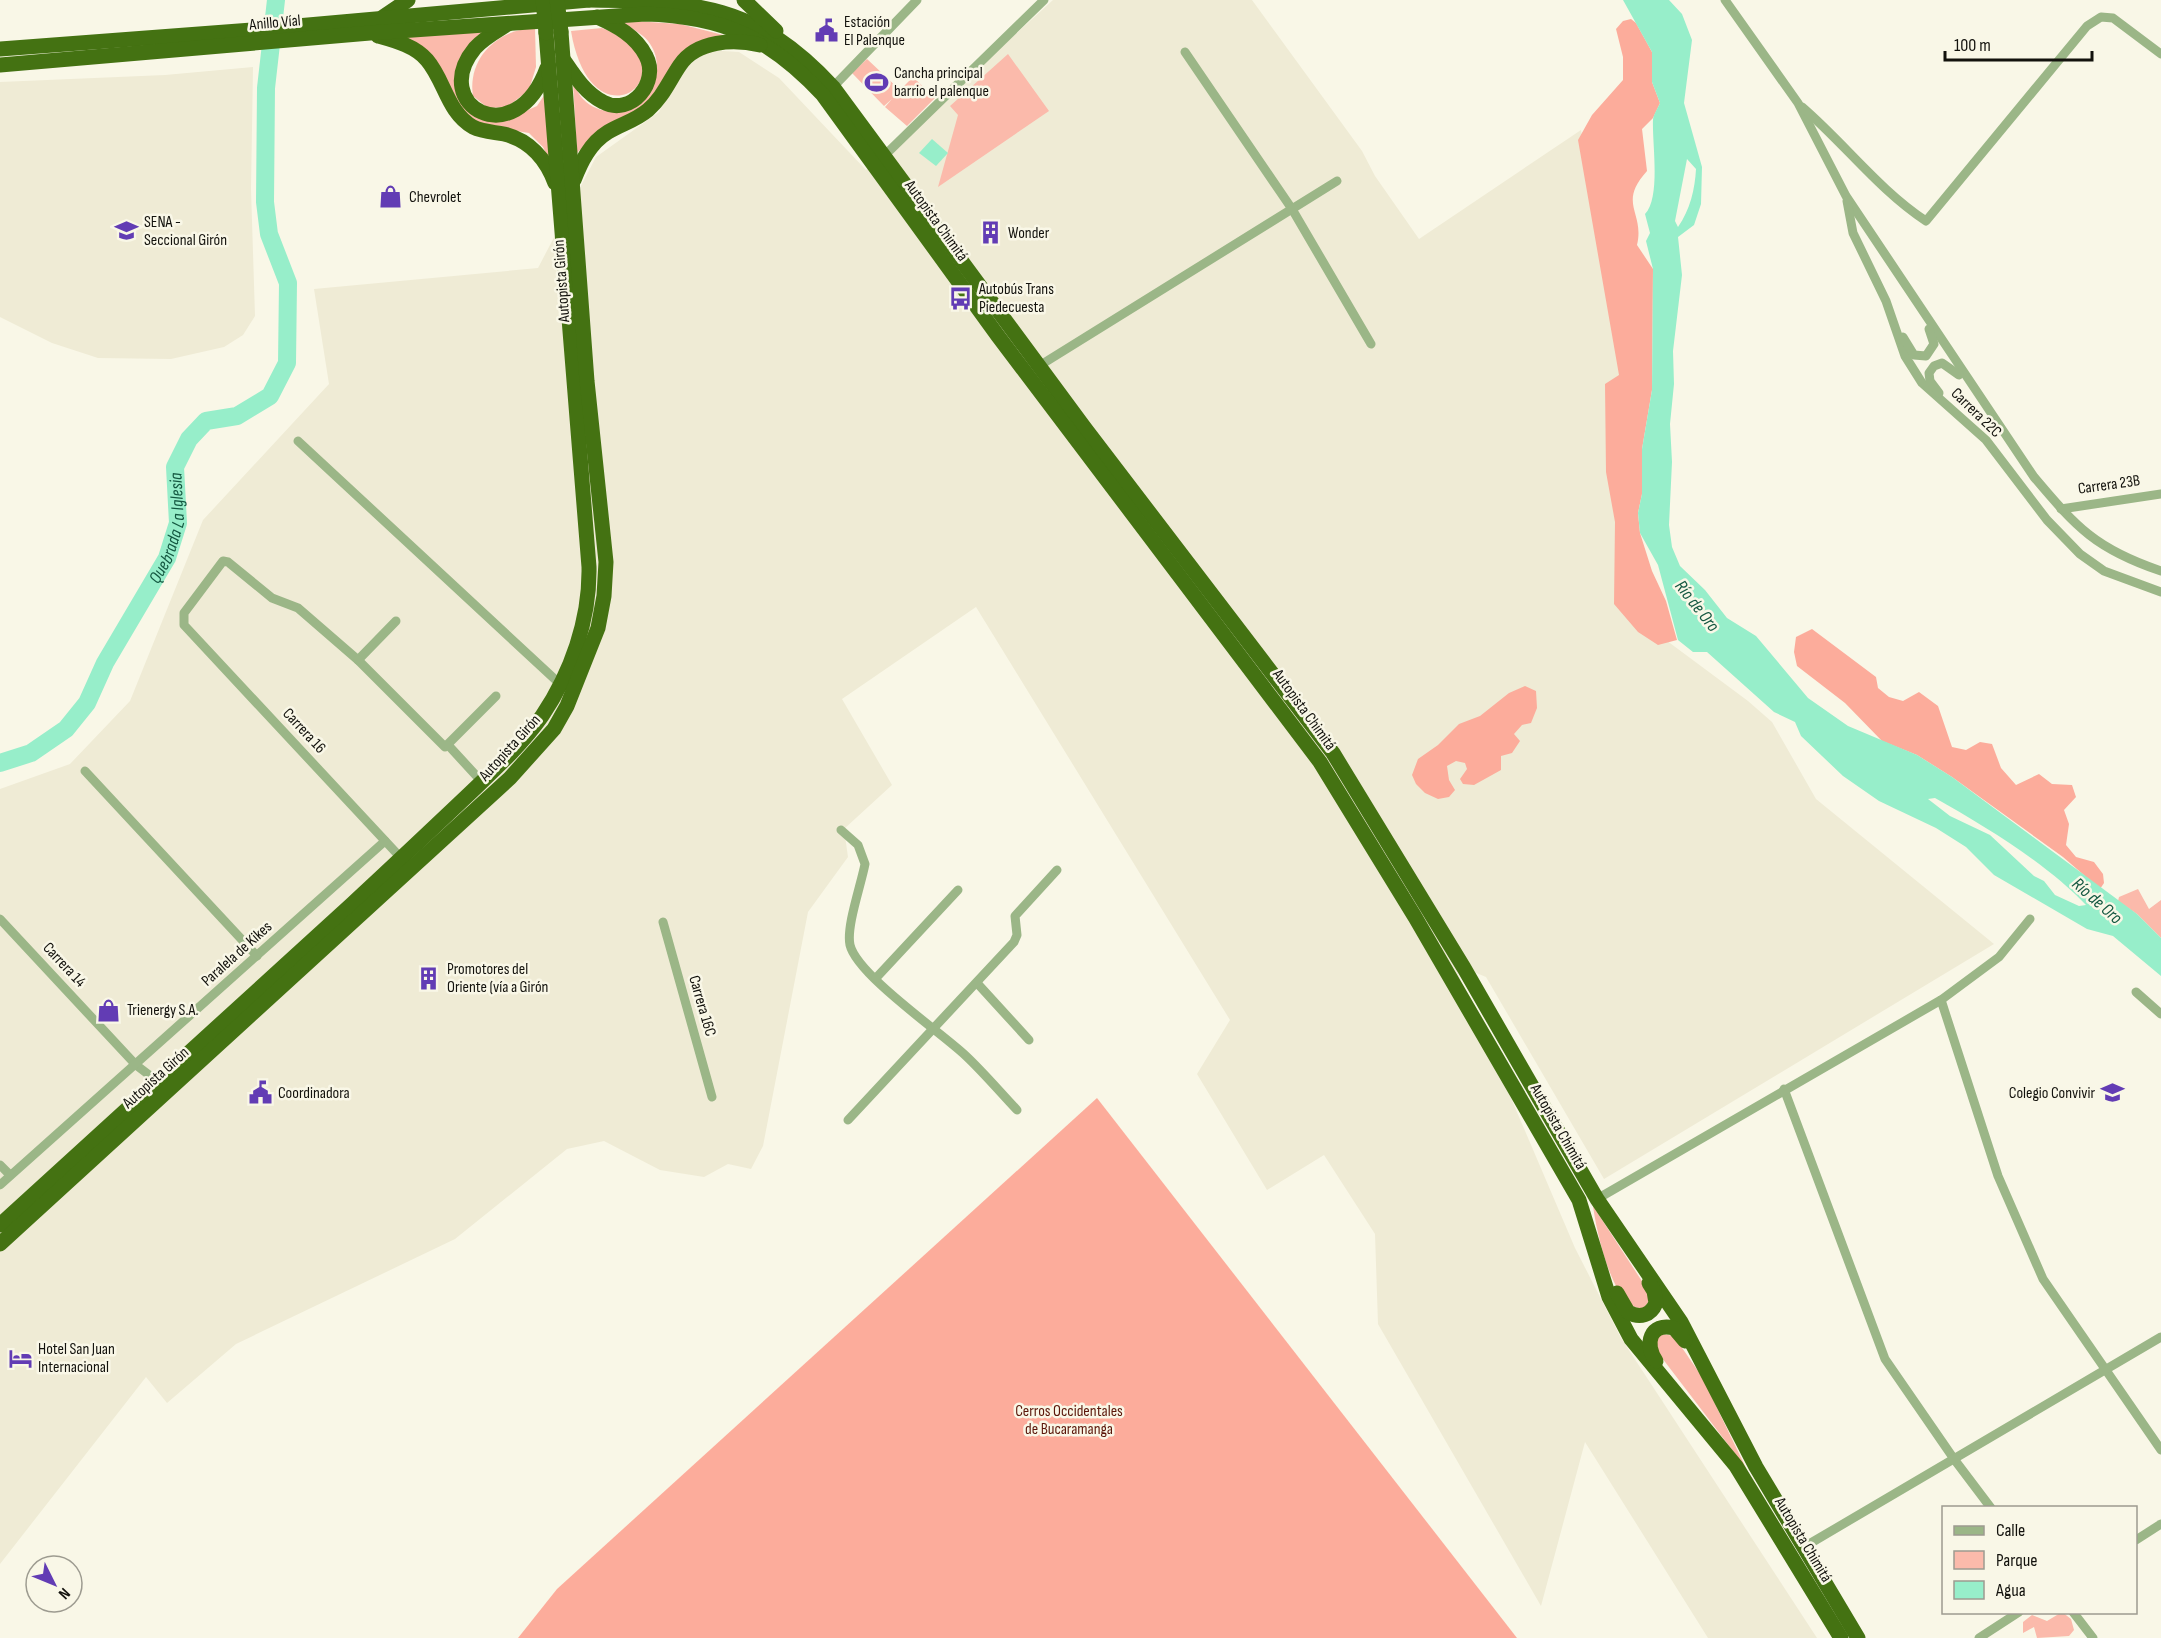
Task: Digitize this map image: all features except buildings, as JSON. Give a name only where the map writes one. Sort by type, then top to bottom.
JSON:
[{"type":"highway","points":[[381,18],[408,0]]},
{"type":"highway","points":[[483,0],[504,8]]},
{"type":"highway","name":"Autopista Chimitá","points":[[552,14],[589,0],[663,0],[702,7],[758,26],[795,50],[833,87],[1038,366],[1333,753],[1464,968],[1622,1240],[1668,1299],[1756,1467],[1858,1638]]},
{"type":"highway","points":[[744,0],[795,50]]},
{"type":"highway","name":"Anillo Víal","points":[[0,65],[301,32],[381,18],[504,8],[552,14]]},
{"type":"highway","name":"Anillo Víal","points":[[301,32],[370,33],[512,21],[552,14]]},
{"type":"highway","name":"Autopista Chimitá","points":[[552,14],[594,16],[645,14],[690,17],[730,26],[774,49],[823,95],[998,336],[1320,762],[1415,917],[1579,1200],[1615,1309],[1631,1339],[1736,1466],[1841,1638]]},
{"type":"highway","name":"Autopista Girón","points":[[0,1244],[510,778],[554,729],[567,706],[598,628],[604,596],[606,562],[587,381],[573,183],[552,14]]},
{"type":"highway","points":[[512,21],[487,37],[468,58],[461,82],[464,94],[471,106],[481,113],[494,116],[518,108],[539,88],[556,60],[586,89],[606,104],[618,105],[632,102],[642,94],[649,82],[650,70],[647,58],[629,34],[594,16]]},
{"type":"highway","points":[[370,33],[413,49],[426,58],[448,100],[459,115],[473,126],[504,134],[533,149],[548,168],[560,198]]},
{"type":"highway","name":"Anillo Víal","points":[[0,49],[252,37]]},
{"type":"highway","points":[[573,183],[580,164],[598,141],[647,111],[666,91],[680,64],[692,54],[718,43],[734,41],[774,49]]},
{"type":"highway","name":"Autopista Girón","points":[[0,1225],[402,859],[482,782],[523,740],[542,715],[560,684],[579,639],[589,589],[560,198],[556,60]]},
{"type":"highway","points":[[1596,1257],[1628,1312],[1636,1316],[1649,1313],[1656,1303],[1654,1291],[1622,1240]]},
{"type":"highway","points":[[1695,1417],[1650,1352],[1648,1342],[1651,1335],[1663,1327],[1677,1330],[1701,1371],[1712,1381]]},
{"type":"street","points":[[833,87],[917,0]]},
{"type":"street","points":[[884,156],[1044,0]]},
{"type":"street","name":"Carrera 22C","points":[[1725,0],[1798,104],[1846,196],[1973,390],[2034,477],[2061,509],[2105,549],[2161,571]]},
{"type":"street","points":[[1798,104],[1834,136],[1902,205],[1926,221],[2087,26],[2101,17],[2113,18],[2161,54]]},
{"type":"street","points":[[1185,52],[1292,209],[1371,344]]},
{"type":"street","points":[[1038,366],[1336,181]]},
{"type":"street","name":"Carrera 22C","points":[[1846,196],[1853,234],[1886,301],[1905,356],[1922,383],[1986,440],[2047,520],[2080,555],[2104,571],[2161,592]]},
{"type":"street","points":[[1895,325],[1914,355],[1926,356],[1934,344],[1923,314]]},
{"type":"street","points":[[1953,410],[1930,381],[1929,373],[1934,366],[1942,363],[1950,366],[1973,390]]},
{"type":"street","points":[[298,441],[560,684]]},
{"type":"street","name":"Carrera 23B","points":[[2061,509],[2161,494]]},
{"type":"street","name":"Carrera 16","points":[[358,660],[298,608],[272,598],[228,562],[223,561],[218,566],[184,613],[184,624],[402,859]]},
{"type":"street","points":[[396,621],[358,660],[442,746],[448,746],[496,696]]},
{"type":"street","points":[[448,746],[482,782]]},
{"type":"street","points":[[85,771],[257,956]]},
{"type":"street","points":[[841,830],[858,845],[865,864],[850,934],[850,946],[859,962],[933,1031],[965,1055],[1017,1110]]},
{"type":"street","name":"Paralela de Kikes","points":[[0,1185],[385,841]]},
{"type":"street","points":[[848,1120],[1014,942],[1017,935],[1015,916],[1057,870]]},
{"type":"street","points":[[876,978],[958,890]]},
{"type":"street","name":"Carrera 14","points":[[0,919],[136,1065],[157,1082]]},
{"type":"street","points":[[1597,1199],[1941,1000],[1999,957],[2030,919]]},
{"type":"street","name":"Carrera 16C","points":[[663,922],[712,1097]]},
{"type":"street","points":[[977,983],[1029,1040]]},
{"type":"street","points":[[2136,992],[2161,1014]]},
{"type":"street","points":[[1941,1000],[1998,1176],[2043,1279],[2161,1450]]},
{"type":"street","points":[[1784,1089],[1885,1359],[1989,1506]]},
{"type":"street","points":[[0,1165],[10,1176]]},
{"type":"street","points":[[1804,1546],[2161,1337]]},
{"type":"street","points":[[2137,1539],[2161,1524]]},
{"type":"street","points":[[1979,1638],[2016,1614]]},
{"type":"street","points":[[2075,1614],[2093,1638]]},
{"type":"shaded area","points":[[1053,0],[1252,0],[1362,151],[1375,176],[1419,239],[1581,130],[1622,379],[1616,603],[1748,701],[1772,722],[1816,799],[1994,944],[1604,1179],[1486,977],[1464,968],[1458,974],[1575,1248],[1621,1338],[1817,1638],[1708,1638],[1585,1442],[1541,1606],[1378,1324],[1375,1234],[1324,1155],[1267,1190],[1197,1074],[1230,1020],[976,607],[842,699],[892,785],[844,829],[848,857],[808,912],[763,1146],[751,1169],[728,1164],[704,1177],[660,1170],[604,1141],[567,1149],[455,1239],[236,1344],[167,1403],[146,1377],[0,1564],[0,789],[70,764],[130,701],[203,520],[329,384],[314,289],[538,268],[596,157],[659,112],[678,74],[708,50],[739,52],[779,78],[866,170]]},
{"type":"shaded area","name":"SENA - Seccional Girón","points":[[253,67],[251,189],[255,316],[243,335],[224,347],[171,359],[98,358],[52,343],[0,317],[0,82],[165,75]]},
{"type":"green space","points":[[1631,19],[1636,23],[1652,52],[1652,82],[1660,103],[1653,118],[1642,129],[1647,171],[1638,182],[1633,200],[1638,224],[1637,245],[1653,269],[1652,390],[1642,449],[1642,494],[1638,513],[1640,533],[1652,571],[1666,601],[1677,640],[1658,645],[1638,632],[1614,604],[1615,522],[1606,472],[1605,384],[1619,375],[1578,140],[1592,115],[1623,80],[1623,57],[1616,29],[1623,21]]},
{"type":"green space","points":[[618,20],[680,24],[731,37],[669,71],[647,103],[589,140],[577,153],[573,83],[583,99],[597,109],[612,111],[627,107],[641,99],[651,87],[656,72],[656,57],[648,41]]},
{"type":"green space","points":[[535,28],[536,67],[529,90],[507,107],[488,108],[473,96],[472,82],[480,58],[488,48],[509,34]]},
{"type":"green space","points":[[602,28],[630,45],[641,63],[641,79],[631,91],[616,96],[598,89],[582,68],[571,31]]},
{"type":"green space","points":[[489,29],[458,89],[505,120],[537,106],[545,94],[552,166],[543,147],[529,133],[487,126],[469,117],[399,36]]},
{"type":"green space","points":[[1008,54],[1049,111],[938,187],[958,115],[950,106]]},
{"type":"green space","points":[[867,59],[900,90],[913,77],[935,98],[907,126],[885,107],[892,99],[884,106],[852,73]]},
{"type":"green space","points":[[1812,629],[1876,677],[1878,688],[1889,697],[1903,701],[1919,692],[1938,706],[1952,747],[1966,750],[1980,742],[1992,744],[2001,768],[2016,785],[2039,774],[2052,784],[2072,785],[2076,797],[2064,810],[2069,824],[2066,845],[2076,857],[2094,862],[2103,874],[2104,883],[2100,889],[2063,857],[1952,777],[1917,755],[1882,741],[1845,703],[1797,666],[1794,652],[1796,637]]},
{"type":"green space","points":[[1525,686],[1536,691],[1537,708],[1531,723],[1522,725],[1514,734],[1520,741],[1512,753],[1501,756],[1501,770],[1474,785],[1463,784],[1460,779],[1467,769],[1465,763],[1456,761],[1447,766],[1449,780],[1455,790],[1449,797],[1438,799],[1425,793],[1416,784],[1412,775],[1418,759],[1438,745],[1459,724],[1480,716],[1509,693]]},
{"type":"green space","points":[[2138,889],[2149,909],[2161,900],[2161,938],[2137,914],[2118,901],[2119,897]]},
{"type":"green space","name":"Cerros Occidentales de Bucaramanga","points":[[1097,1098],[1517,1638],[518,1638],[557,1589]]},
{"type":"green space","points":[[1593,1206],[1649,1292],[1651,1298],[1644,1308],[1633,1306],[1623,1297],[1615,1284],[1602,1250]]},
{"type":"green space","points":[[1662,1334],[1674,1336],[1702,1377],[1746,1468],[1659,1354],[1655,1347],[1658,1337]]},
{"type":"green space","points":[[2059,1614],[2065,1614],[2071,1619],[2074,1630],[2069,1636],[2037,1638],[2034,1627],[2023,1633],[2023,1622],[2032,1615],[2047,1621]]},
{"type":"water","name":"Río de Oro","points":[[1623,0],[1669,0],[1682,14],[1692,40],[1684,103],[1702,167],[1701,204],[1694,225],[1678,237],[1682,275],[1673,351],[1674,384],[1670,424],[1672,462],[1669,525],[1672,547],[1680,566],[1705,590],[1727,618],[1756,636],[1808,698],[1848,726],[1917,755],[1952,777],[2137,914],[2161,938],[2161,976],[2113,936],[2087,929],[1994,875],[1966,847],[1936,828],[1879,801],[1843,776],[1801,736],[1795,722],[1774,712],[1707,652],[1693,652],[1678,640],[1658,565],[1640,533],[1638,513],[1642,494],[1642,449],[1652,390],[1653,269],[1646,241],[1650,233],[1645,214],[1653,196],[1655,170],[1653,120],[1660,103],[1652,82],[1652,52]],"holes":[[[1687,159],[1696,169],[1689,206],[1678,227],[1675,221]],[[1935,798],[1994,833],[2034,861],[2086,905],[2079,906],[2055,895],[2044,881],[2034,876],[1990,835],[1950,816],[1928,799]]]},
{"type":"water","points":[[932,139],[948,153],[936,166],[919,153]]},
{"type":"waterway","name":"Quebrada La Iglesia","points":[[0,763],[31,753],[66,729],[87,703],[105,663],[167,558],[178,523],[175,467],[189,439],[206,421],[237,416],[270,396],[287,363],[288,283],[269,234],[265,202],[266,88],[276,0]]},
{"type":"place","name":"Estación El Palenque","points":[[826,31]]},
{"type":"place","name":"Cancha principal barrio el palenque","points":[[876,82]]},
{"type":"place","name":"Chevrolet","points":[[391,197]]},
{"type":"place","name":"SENA - Seccional Girón","points":[[126,231]]},
{"type":"place","name":"Wonder","points":[[990,233]]},
{"type":"place","name":"Autobús Trans Piedecuesta","points":[[961,298]]},
{"type":"place","name":"Promotores del Oriente (vía a Girón","points":[[429,978]]},
{"type":"place","name":"Trienergy S.A.","points":[[109,1010]]},
{"type":"place","name":"Coordinadora","points":[[260,1093]]},
{"type":"place","name":"Colegio Convivir","points":[[2113,1093]]},
{"type":"place","name":"Hotel San Juan Internacional","points":[[20,1358]]}]
